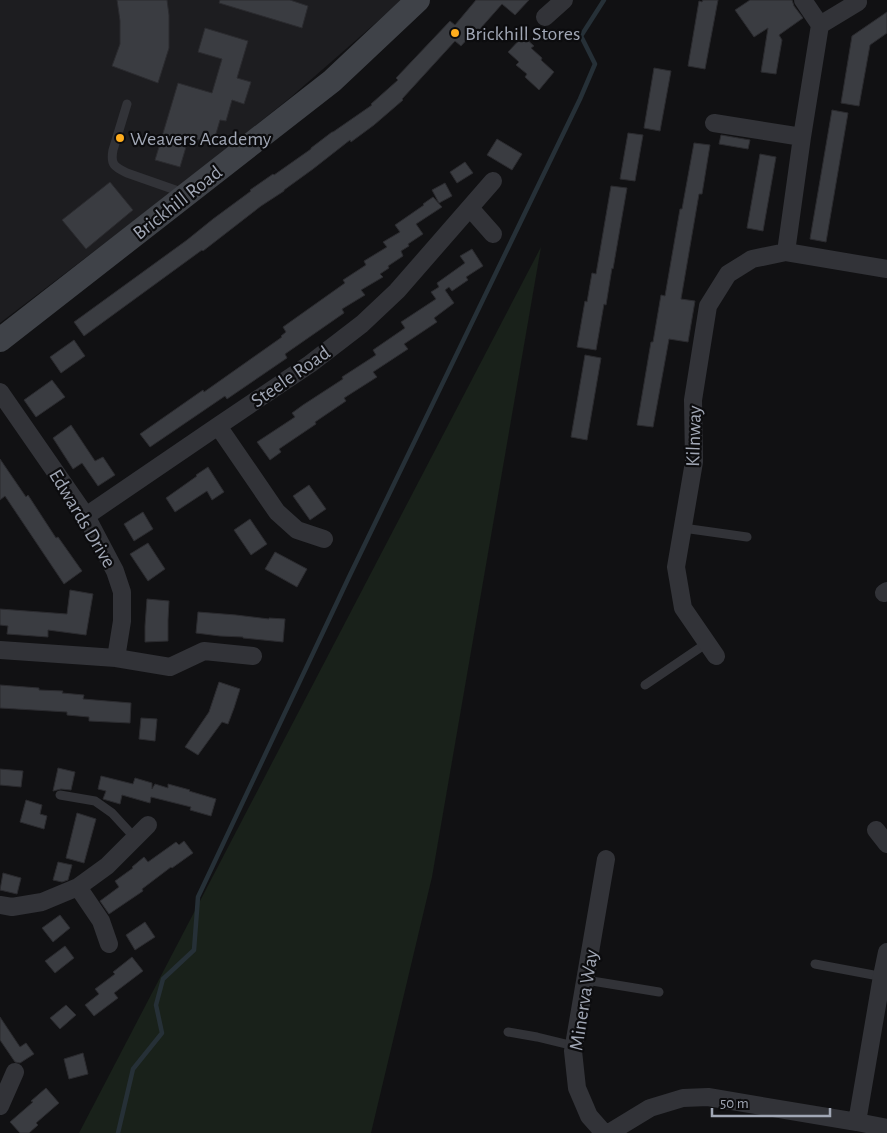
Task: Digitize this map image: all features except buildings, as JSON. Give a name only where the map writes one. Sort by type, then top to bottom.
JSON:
[{"type":"street","name":"Brickhill Road","points":[[0,340],[332,81],[418,0]]},
{"type":"street","points":[[545,17],[564,0]]},
{"type":"street","points":[[786,252],[820,25],[803,0]]},
{"type":"street","points":[[820,25],[858,2]]},
{"type":"street","points":[[714,123],[802,137]]},
{"type":"street","name":"Steele Road","points":[[86,516],[310,364],[362,324],[397,291],[493,181]]},
{"type":"street","points":[[470,208],[493,234]]},
{"type":"street","name":"Kilnway","points":[[712,649],[683,608],[676,567],[694,462],[693,400],[708,306],[728,274],[752,259],[786,252],[887,269]]},
{"type":"street","name":"Edwards Drive","points":[[0,392],[86,516],[115,571],[122,592],[122,620],[116,658]]},
{"type":"street","points":[[218,426],[277,512],[297,530],[324,539]]},
{"type":"street","points":[[0,650],[116,658],[170,667],[204,651],[253,656]]},
{"type":"street","points":[[0,904],[12,907],[42,902],[78,886],[107,866],[148,825]]},
{"type":"street","points":[[876,830],[887,844]]},
{"type":"street","name":"Minerva Way","points":[[604,1133],[589,1116],[577,1088],[573,1051],[606,859]]},
{"type":"street","points":[[78,886],[101,922],[109,944]]},
{"type":"street","points":[[857,1122],[887,952]]},
{"type":"street","points":[[0,1106],[15,1072]]},
{"type":"street","points":[[609,1133],[650,1108],[683,1098],[700,1097],[887,1128]]},
{"type":"lane","points":[[127,104],[113,150],[112,158],[114,164],[127,173],[187,194]]},
{"type":"lane","points":[[683,528],[747,537]]},
{"type":"lane","points":[[645,685],[712,649]]},
{"type":"lane","points":[[60,795],[95,801],[112,813],[135,838]]},
{"type":"lane","points":[[815,964],[884,977]]},
{"type":"lane","points":[[586,980],[660,992]]},
{"type":"lane","points":[[508,1032],[574,1046]]},
{"type":"shaded area","name":"Weavers Academy","points":[[0,0],[402,0],[291,97],[189,179],[0,323]]},
{"type":"shaded area","points":[[541,247],[432,877],[371,1133],[79,1133]]},
{"type":"waterway","points":[[118,1133],[133,1069],[162,1033],[156,1005],[163,979],[194,950],[198,897],[349,577],[580,99],[595,64],[581,36],[604,0]]},
{"type":"place","name":"Brickhill Stores","points":[[455,33]]},
{"type":"place","name":"Weavers Academy","points":[[120,138]]}]
